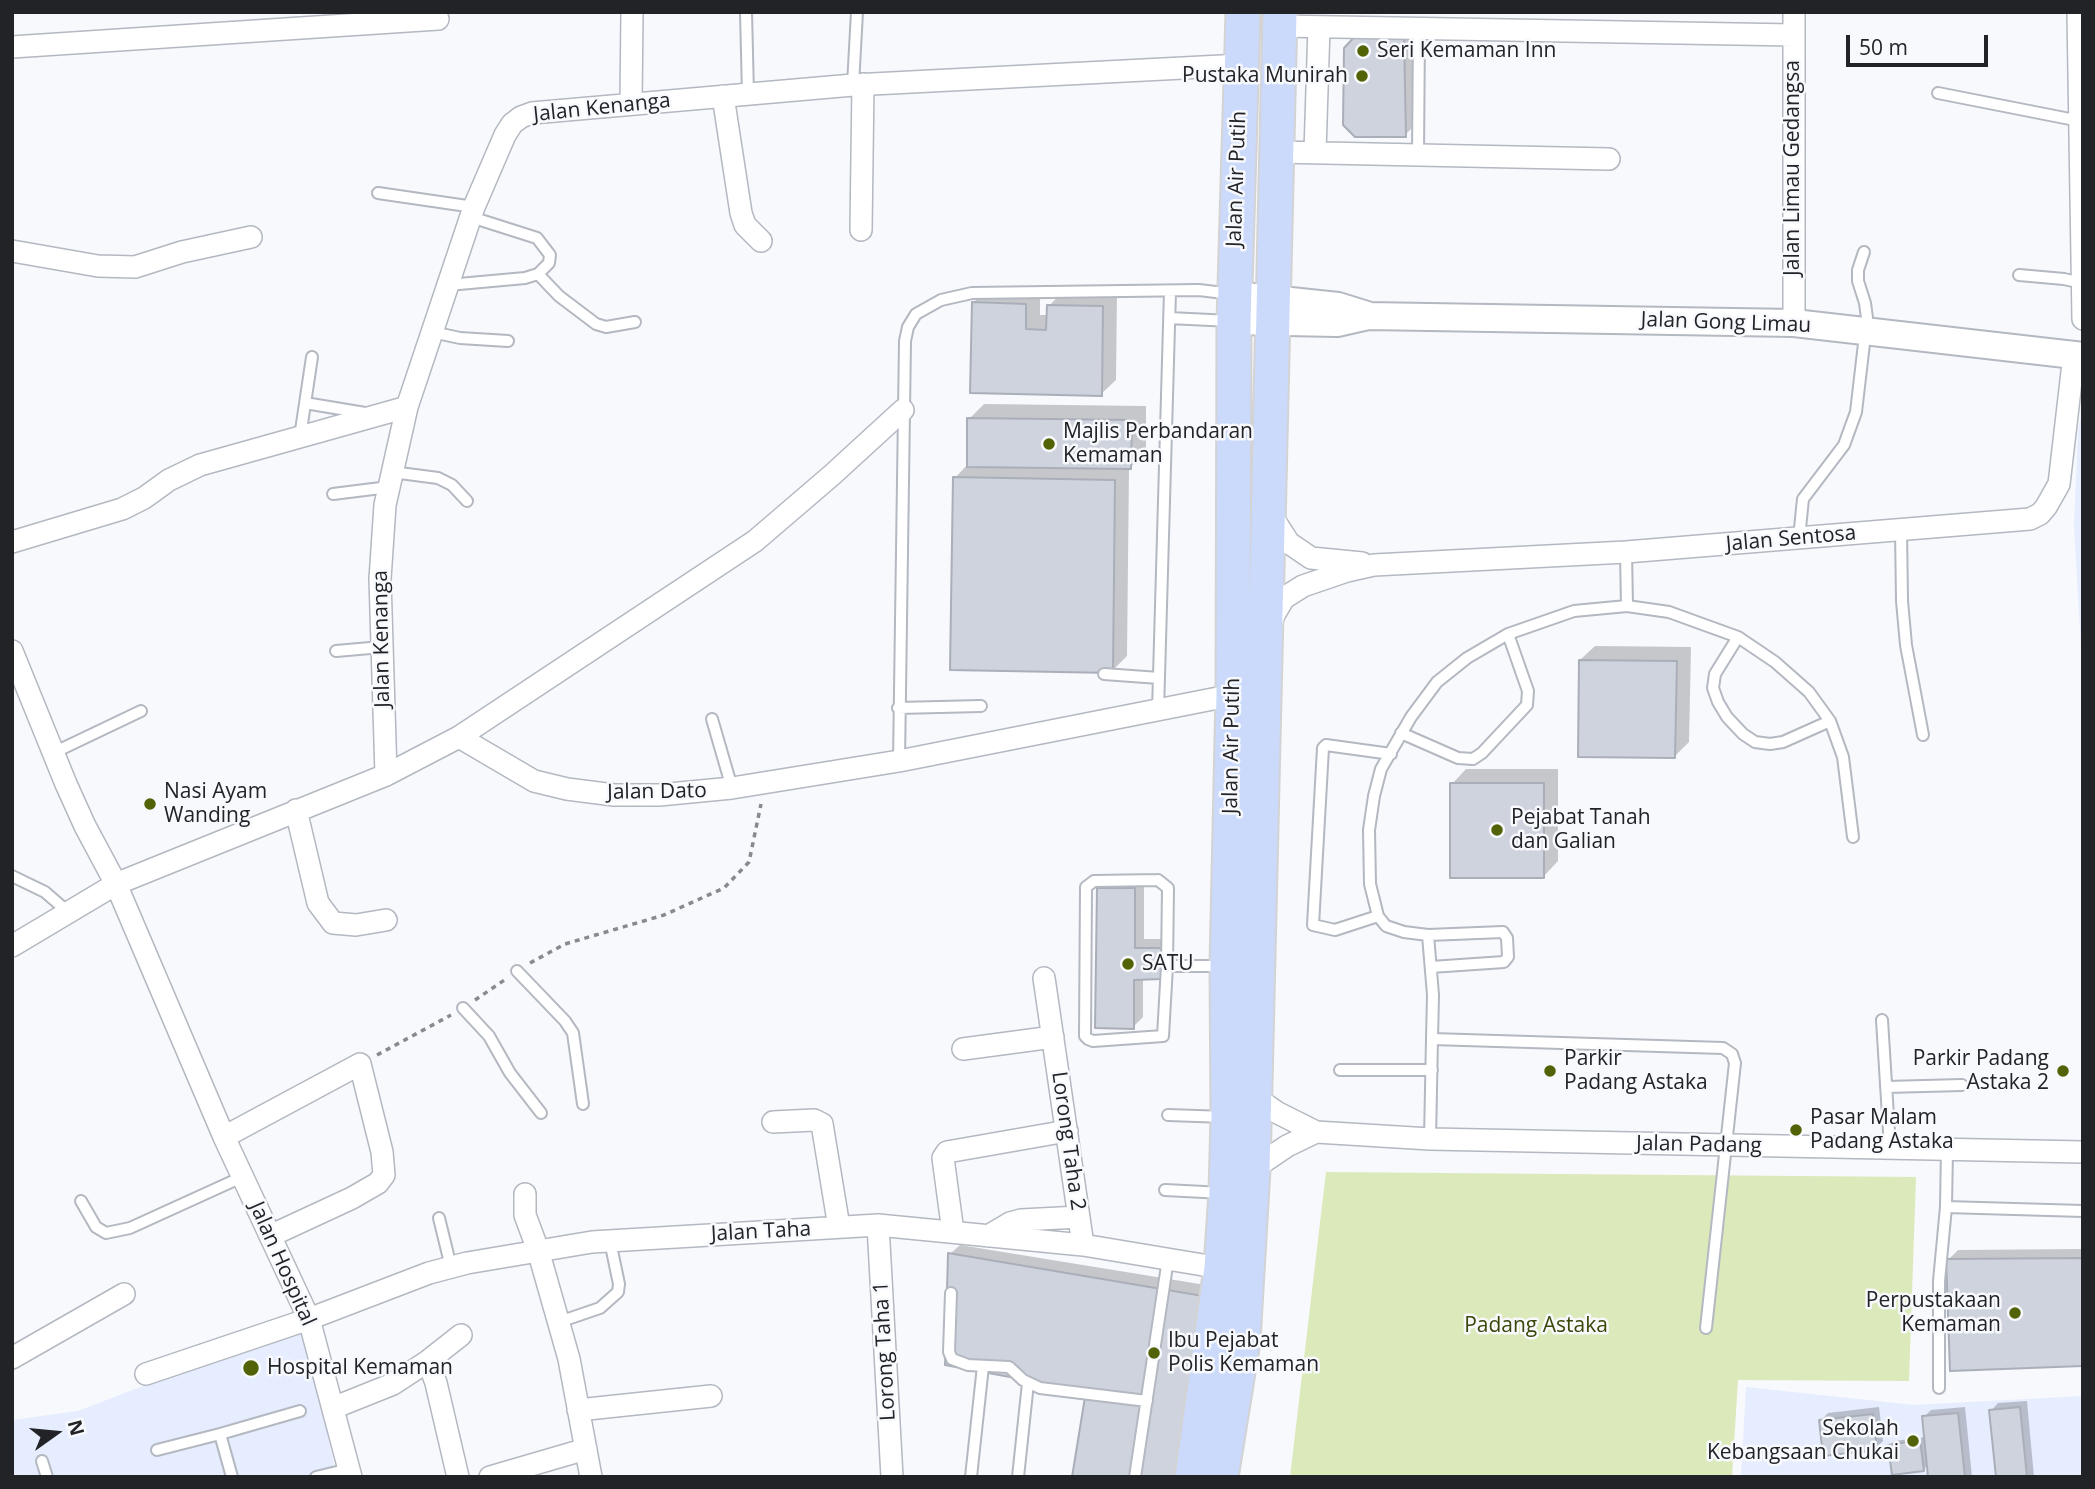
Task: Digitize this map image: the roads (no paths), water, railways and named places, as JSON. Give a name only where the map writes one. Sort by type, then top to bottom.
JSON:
[{"type":"main road","name":"Jalan Air Putih","points":[[1192,1477],[1221,1268],[1226,1193],[1227,966],[1233,695],[1234,308],[1242,12]]},
{"type":"main road","name":"Jalan Air Putih","points":[[1221,1477],[1243,1341],[1253,1169],[1280,19]]},
{"type":"street","points":[[631,104],[632,12]]},
{"type":"street","name":"Jalan Limau Gedangsa","points":[[1794,12],[1794,323]]},
{"type":"street","points":[[2078,12],[2083,319]]},
{"type":"street","points":[[12,47],[438,19]]},
{"type":"street","points":[[1280,19],[1319,27],[1793,35]]},
{"type":"street","points":[[1315,152],[1319,27]]},
{"type":"street","name":"Jalan Kenanga","points":[[386,775],[381,543],[391,480],[407,407],[472,212],[512,124],[532,113],[858,84],[1241,65]]},
{"type":"street","points":[[858,84],[860,230]]},
{"type":"street","points":[[723,96],[741,213],[745,225],[761,241]]},
{"type":"street","points":[[1277,152],[1609,159]]},
{"type":"street","points":[[12,251],[98,266],[135,267],[182,252],[251,237]]},
{"type":"street","name":"Jalan Gong Limau","points":[[1234,308],[1272,311],[1338,306],[1368,316],[1794,323],[2078,356]]},
{"type":"street","name":"Jalan Sentosa","points":[[1374,565],[1626,552],[2030,519],[2040,514],[2059,484],[2078,356]]},
{"type":"street","points":[[12,542],[122,509],[144,498],[169,480],[200,465],[407,407]]},
{"type":"street","points":[[12,946],[116,884],[386,775],[459,737],[755,541],[903,410]]},
{"type":"street","points":[[1267,503],[1279,531],[1311,558],[1374,565]]},
{"type":"street","points":[[1266,646],[1273,615],[1283,598],[1317,580],[1374,565]]},
{"type":"street","points":[[12,650],[53,753],[85,825],[116,884],[224,1137],[360,1064],[382,1152],[384,1175],[379,1183],[352,1198],[270,1236]]},
{"type":"street","name":"Jalan Dato","points":[[459,737],[534,781],[567,789],[614,795],[659,795],[732,789],[899,761],[1233,695]]},
{"type":"street","points":[[296,810],[318,903],[332,923],[356,925],[386,920]]},
{"type":"street","name":"Lorong Taha 2","points":[[1044,978],[1083,1245]]},
{"type":"street","points":[[963,1049],[1054,1037]]},
{"type":"street","points":[[1255,1097],[1278,1113],[1316,1132]]},
{"type":"street","points":[[773,1122],[814,1120],[822,1124],[839,1227]]},
{"type":"street","points":[[953,1232],[943,1158],[947,1152],[1067,1131]]},
{"type":"street","points":[[1253,1169],[1287,1146],[1316,1132]]},
{"type":"street","name":"Jalan Padang","points":[[1316,1132],[1430,1139],[2083,1152]]},
{"type":"street","name":"Jalan Hospital","points":[[224,1137],[309,1319],[350,1473]]},
{"type":"street","points":[[524,1194],[525,1214],[569,1359],[591,1477]]},
{"type":"street","points":[[988,1236],[1021,1220],[1079,1217]]},
{"type":"street","name":"Jalan Taha","points":[[146,1374],[309,1319],[429,1273],[538,1250],[610,1241],[878,1224],[1083,1245],[1221,1268]]},
{"type":"street","name":"Lorong Taha 1","points":[[878,1224],[892,1477]]},
{"type":"street","points":[[12,1358],[124,1294]]},
{"type":"street","points":[[333,1408],[393,1384],[461,1335]]},
{"type":"street","points":[[428,1361],[436,1383],[458,1477]]},
{"type":"street","points":[[578,1410],[711,1396]]},
{"type":"street","points":[[490,1477],[586,1449]]},
{"type":"lane","points":[[746,12],[748,94]]},
{"type":"lane","points":[[857,12],[858,84]]},
{"type":"lane","points":[[1418,155],[1419,29]]},
{"type":"lane","points":[[1938,93],[2080,121]]},
{"type":"lane","points":[[378,193],[472,212],[537,238],[550,255],[549,263],[538,274],[525,278],[448,285]]},
{"type":"lane","points":[[1799,538],[1803,499],[1844,445],[1856,412],[1867,318],[1858,270],[1864,252]]},
{"type":"lane","points":[[538,274],[559,296],[596,324],[606,327],[635,322]]},
{"type":"lane","points":[[2020,275],[2082,283]]},
{"type":"lane","points":[[899,761],[905,341],[908,327],[916,314],[941,300],[972,293],[1199,290],[1234,308]]},
{"type":"lane","points":[[1158,711],[1170,292]]},
{"type":"lane","points":[[1169,318],[1234,308]]},
{"type":"lane","points":[[432,332],[460,338],[508,341]]},
{"type":"lane","points":[[300,437],[312,357]]},
{"type":"lane","points":[[305,403],[377,415]]},
{"type":"lane","points":[[333,494],[391,480],[438,478],[452,485],[467,501]]},
{"type":"lane","points":[[1901,529],[1902,601],[1906,645],[1923,735]]},
{"type":"lane","points":[[1626,552],[1627,606]]},
{"type":"lane","points":[[1431,967],[1503,962],[1508,957],[1507,938],[1503,932],[1428,935],[1404,932],[1387,926],[1378,916],[1369,873],[1369,830],[1381,769],[1401,733],[1437,682],[1467,658],[1508,634],[1574,611],[1627,606],[1669,612],[1738,637],[1775,662],[1809,692],[1830,721],[1843,757],[1853,837]]},
{"type":"lane","points":[[1401,733],[1458,758],[1473,759],[1482,753],[1527,705],[1528,691],[1508,634]]},
{"type":"lane","points":[[1738,637],[1715,674],[1713,688],[1717,702],[1742,734],[1755,742],[1770,744],[1783,742],[1830,721]]},
{"type":"lane","points":[[336,651],[382,647]]},
{"type":"lane","points":[[1104,674],[1159,678]]},
{"type":"lane","points":[[898,708],[981,706]]},
{"type":"lane","points":[[53,753],[141,711]]},
{"type":"lane","points":[[712,719],[732,789]]},
{"type":"lane","points":[[1378,916],[1335,930],[1313,925],[1323,748],[1326,745],[1391,754]]},
{"type":"lane","points":[[12,876],[45,891],[68,912]]},
{"type":"lane","points":[[1158,880],[1168,888],[1167,966],[1163,1036],[1093,1041],[1085,1036],[1086,887],[1089,883],[1158,880]]},
{"type":"lane","points":[[1428,935],[1433,995],[1430,1139]]},
{"type":"lane","points":[[1167,966],[1227,966]]},
{"type":"lane","points":[[517,971],[565,1021],[573,1033],[583,1104]]},
{"type":"lane","points":[[463,1008],[489,1036],[510,1073],[541,1113]]},
{"type":"lane","points":[[1882,1020],[1890,1148]]},
{"type":"lane","points":[[1432,1039],[1723,1048],[1732,1054],[1735,1063],[1706,1328]]},
{"type":"lane","points":[[1340,1070],[1432,1070]]},
{"type":"lane","points":[[1886,1087],[1962,1085]]},
{"type":"lane","points":[[1168,1115],[1228,1117]]},
{"type":"lane","points":[[1939,1388],[1939,1280],[1946,1207],[1947,1149]]},
{"type":"lane","points":[[81,1201],[96,1227],[106,1233],[130,1228],[243,1177]]},
{"type":"lane","points":[[1166,1190],[1226,1193]]},
{"type":"lane","points":[[1946,1207],[2083,1211]]},
{"type":"lane","points":[[439,1218],[451,1267]]},
{"type":"lane","points":[[559,1322],[600,1308],[618,1292],[610,1241]]},
{"type":"lane","points":[[1135,1477],[1168,1259]]},
{"type":"lane","points":[[951,1293],[949,1352],[953,1359],[968,1366],[1009,1367],[1040,1388],[1147,1401]]},
{"type":"lane","points":[[971,1477],[983,1366]]},
{"type":"lane","points":[[1018,1477],[1028,1382]]},
{"type":"lane","points":[[157,1450],[299,1410]]},
{"type":"lane","points":[[220,1434],[232,1477]]},
{"type":"lane","points":[[42,1461],[47,1477]]},
{"type":"lane","points":[[316,1477],[350,1473]]},
{"type":"place","name":"Seri Kemaman Inn","points":[[1363,51]]},
{"type":"place","name":"Pustaka Munirah","points":[[1362,76]]},
{"type":"place","name":"Majlis Perbandaran Kemaman","points":[[1049,444]]},
{"type":"place","name":"Nasi Ayam Wanding","points":[[150,804]]},
{"type":"place","name":"Pejabat Tanah dan Galian","points":[[1497,830]]},
{"type":"place","name":"SATU","points":[[1128,964]]},
{"type":"place","name":"Parkir Padang Astaka","points":[[1550,1071]]},
{"type":"place","name":"Parkir Padang Astaka 2","points":[[2063,1071]]},
{"type":"place","name":"Pasar Malam Padang Astaka","points":[[1796,1130]]},
{"type":"place","name":"Perpustakaan Kemaman","points":[[2015,1313]]},
{"type":"place","name":"Ibu Pejabat Polis Kemaman","points":[[1154,1353]]},
{"type":"place","name":"Hospital Kemaman","points":[[251,1368]]},
{"type":"place","name":"Sekolah Kebangsaan Chukai","points":[[1913,1441]]},
{"type":"park label","name":"Padang Astaka","points":[[1536,1326]]}]
